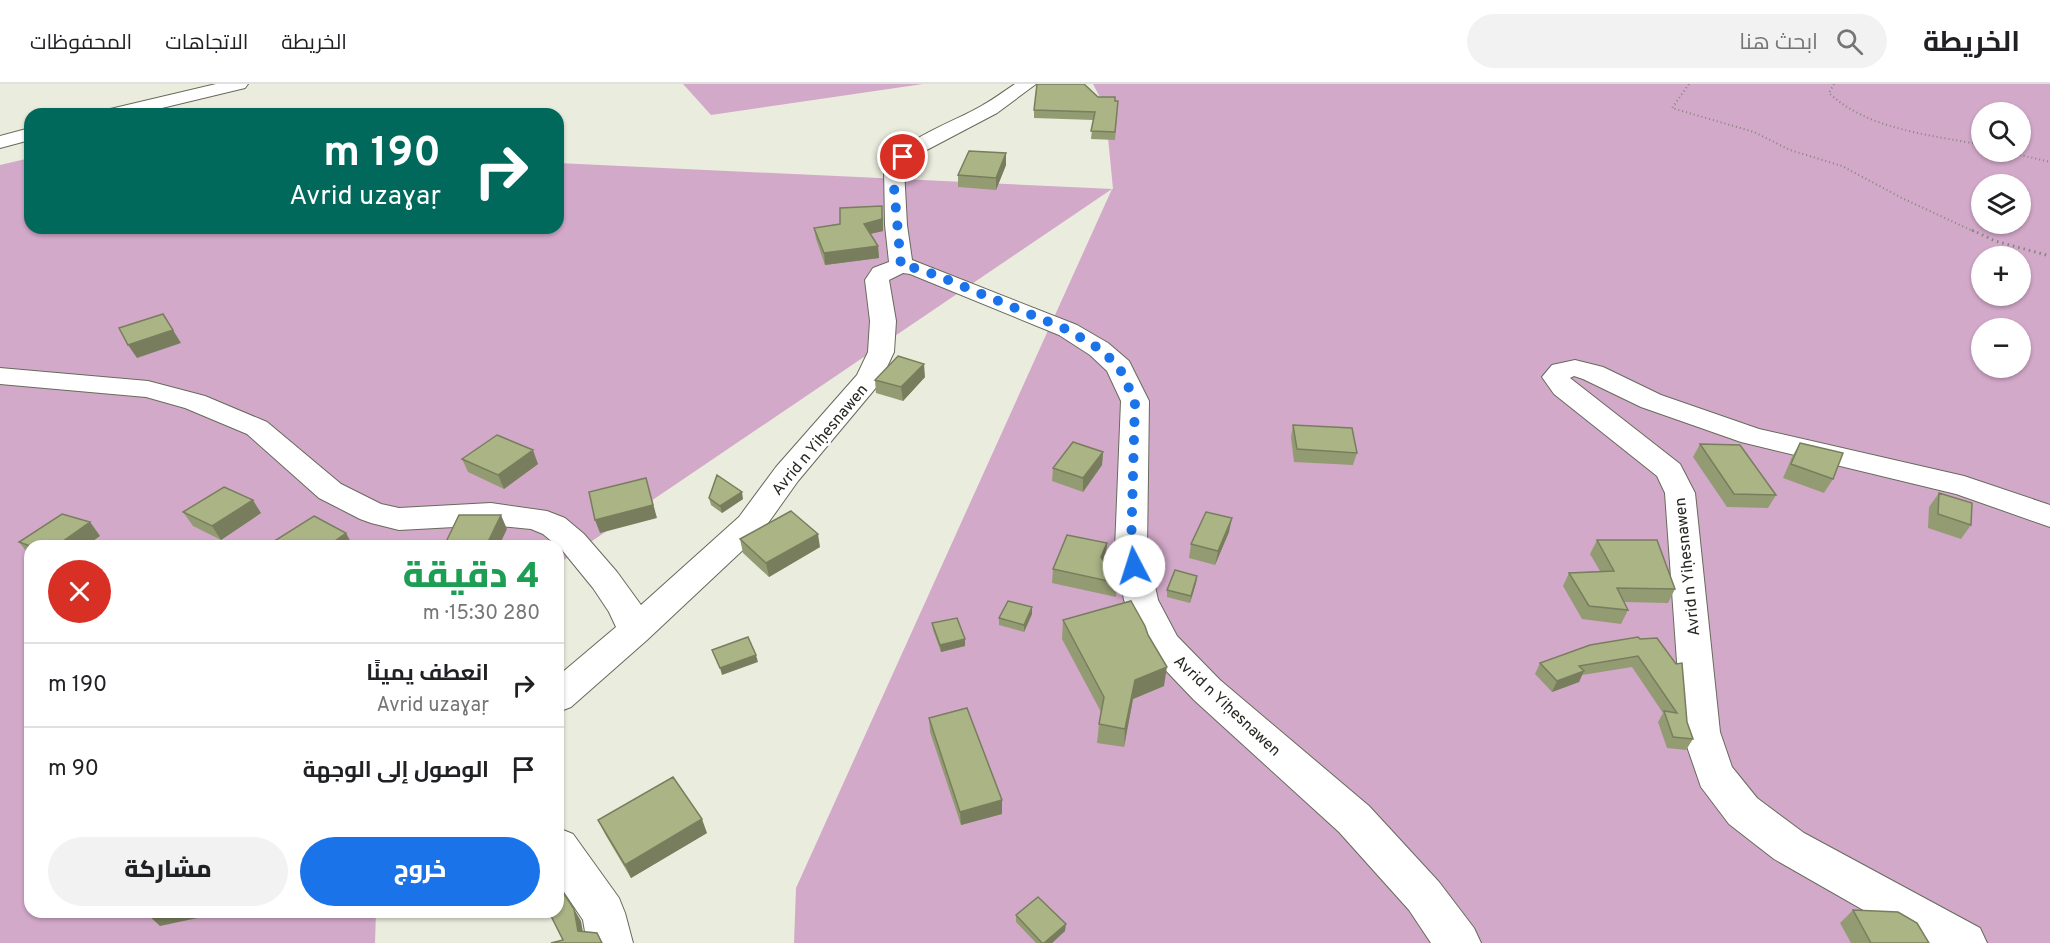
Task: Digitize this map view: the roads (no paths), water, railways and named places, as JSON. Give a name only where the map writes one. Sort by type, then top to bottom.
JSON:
[{"type":"street","points":[[138,108],[239,84]]},
{"type":"street","points":[[901,266],[896,225],[894,168],[914,149],[990,109],[1027,84]]},
{"type":"street","points":[[0,142],[24,136]]},
{"type":"street","name":"Avrid n Yiḥesnawen","points":[[564,692],[635,631],[750,525],[788,474],[869,378],[881,352],[883,321],[877,280],[881,273],[901,266],[915,268],[1068,330],[1100,349],[1119,367],[1135,401],[1131,549],[1141,600],[1164,645],[1207,690],[1354,819],[1424,896],[1458,943]]},
{"type":"street","name":"Avrid n Yiḥesnawen","points":[[1964,943],[1789,846],[1743,811],[1714,775],[1701,732],[1680,493],[1669,471],[1564,388],[1556,377],[1563,371],[1575,368],[1593,373],[1651,401],[1751,436],[1964,486],[2050,516]]},
{"type":"street","points":[[0,376],[148,389],[195,402],[257,428],[330,491],[371,512],[399,519],[491,514],[536,519],[554,526],[573,542],[605,580],[625,608],[635,631]]},
{"type":"street","points":[[564,856],[603,913],[610,943]]}]
